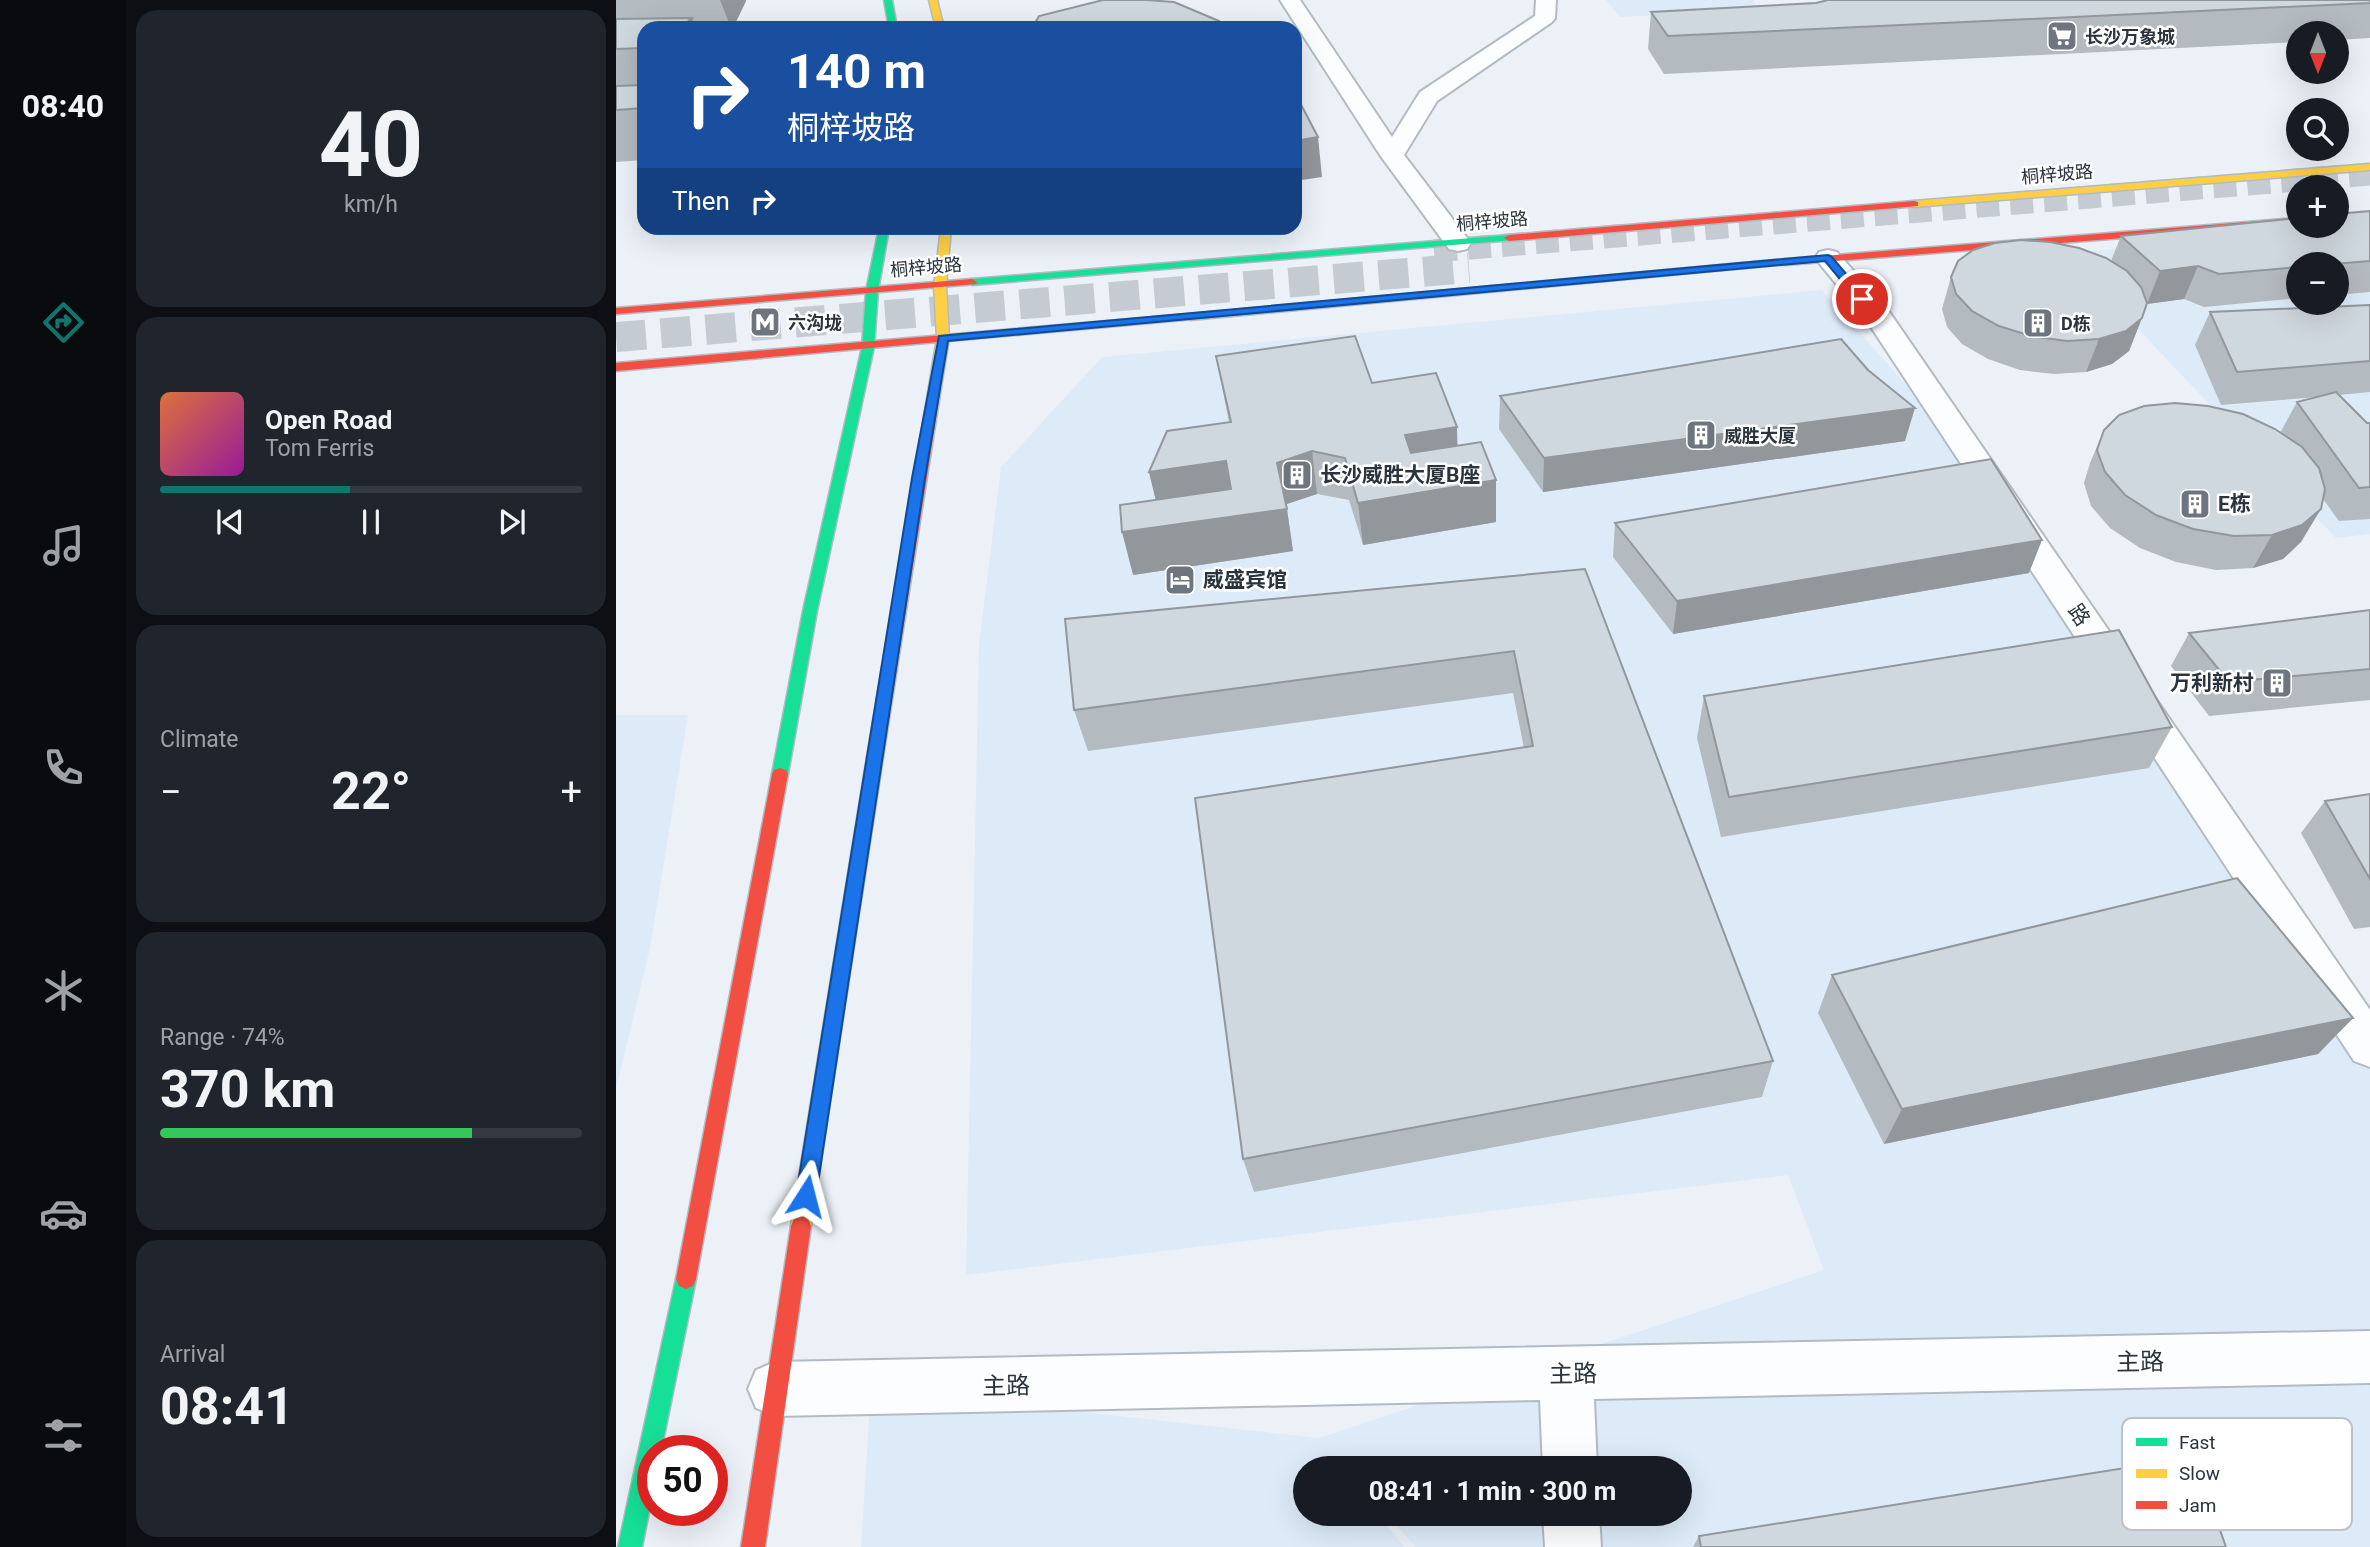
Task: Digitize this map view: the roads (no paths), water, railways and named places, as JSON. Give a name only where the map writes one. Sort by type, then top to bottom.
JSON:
[{"type":"main road","points":[[888,0],[892,21]]},
{"type":"main road","points":[[933,0],[938,21]]},
{"type":"main road","name":"桐梓坡路","points":[[616,311],[2370,167]]},
{"type":"main road","points":[[616,366],[869,347],[943,338],[1828,258],[2286,221]]},
{"type":"main road","points":[[630,1547],[701,1206],[810,611],[869,347],[872,291],[883,235]]},
{"type":"main road","points":[[753,1547],[775,1389],[943,338],[940,286],[945,235]]},
{"type":"main road","points":[[616,297],[872,291]]},
{"type":"street","points":[[1290,0],[1392,155],[1458,243]]},
{"type":"street","points":[[1392,155],[1428,97],[1545,18],[1546,0]]},
{"type":"street","name":"路","points":[[1828,258],[1880,319],[2370,1047]]},
{"type":"street","name":"主路","points":[[775,1389],[2370,1357]]},
{"type":"street","points":[[1566,1374],[1569,1456]]},
{"type":"street","points":[[1572,1526],[1573,1547]]},
{"type":"tunnel","points":[[1434,251],[2370,174]]},
{"type":"tunnel","points":[[616,337],[1469,268]]},
{"type":"place","name":"长沙万象城","points":[[2062,36]]},
{"type":"place","name":"六沟垅","points":[[765,322]]},
{"type":"place","name":"D栋","points":[[2038,323]]},
{"type":"place","name":"威胜大厦","points":[[1701,435]]},
{"type":"place","name":"长沙威胜大厦B座","points":[[1297,475]]},
{"type":"place","name":"E栋","points":[[2195,504]]},
{"type":"place","name":"威盛宾馆","points":[[1180,580]]},
{"type":"place","name":"万利新村","points":[[2277,683]]}]
